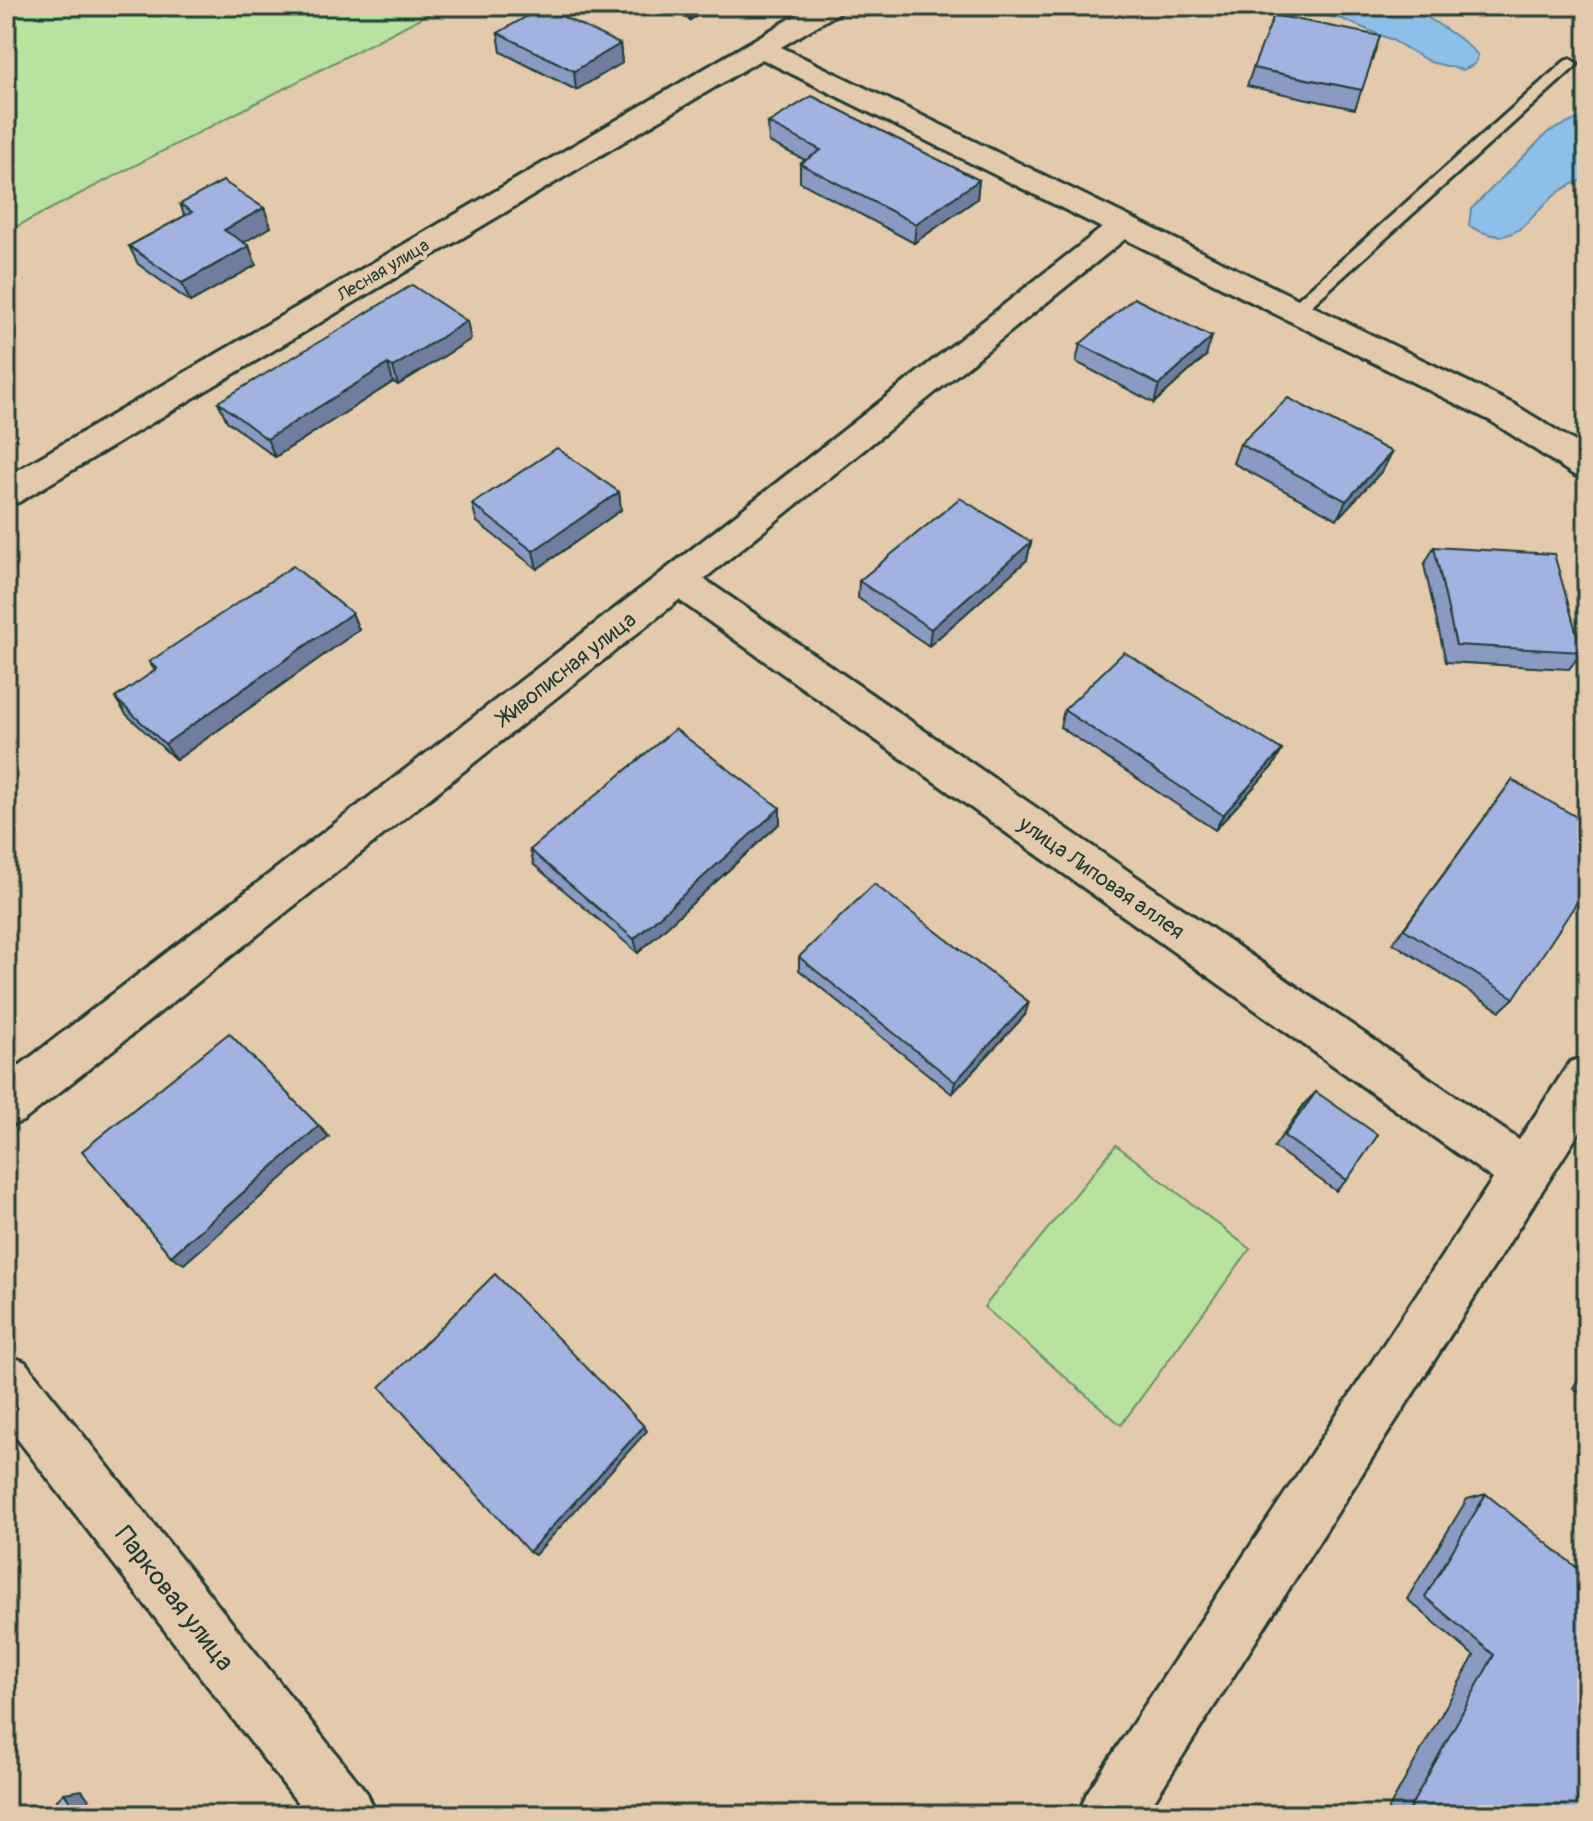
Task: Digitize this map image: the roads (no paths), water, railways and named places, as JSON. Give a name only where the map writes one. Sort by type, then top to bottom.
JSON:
[{"type":"street","name":"Лесная улица","points":[[6,493],[831,6]]},
{"type":"street","points":[[760,47],[1503,413],[1587,466]]},
{"type":"street","name":"Живописная улица","points":[[6,1105],[678,580],[1123,226]]},
{"type":"street","name":"улица Липовая аллея","points":[[678,580],[1526,1173]]},
{"type":"street","points":[[1109,1815],[1587,1078]]},
{"type":"street","name":"Парковая улица","points":[[6,1381],[345,1815]]},
{"type":"lane","points":[[1296,310],[1570,64]]},
{"type":"water","points":[[1238,6],[1410,6],[1462,40],[1478,55],[1475,64],[1463,70],[1430,62],[1392,40],[1342,19],[1294,10],[1266,14]]},
{"type":"water","points":[[1587,117],[1587,177],[1559,192],[1520,229],[1510,234],[1499,236],[1469,226],[1471,209],[1548,132]]}]
